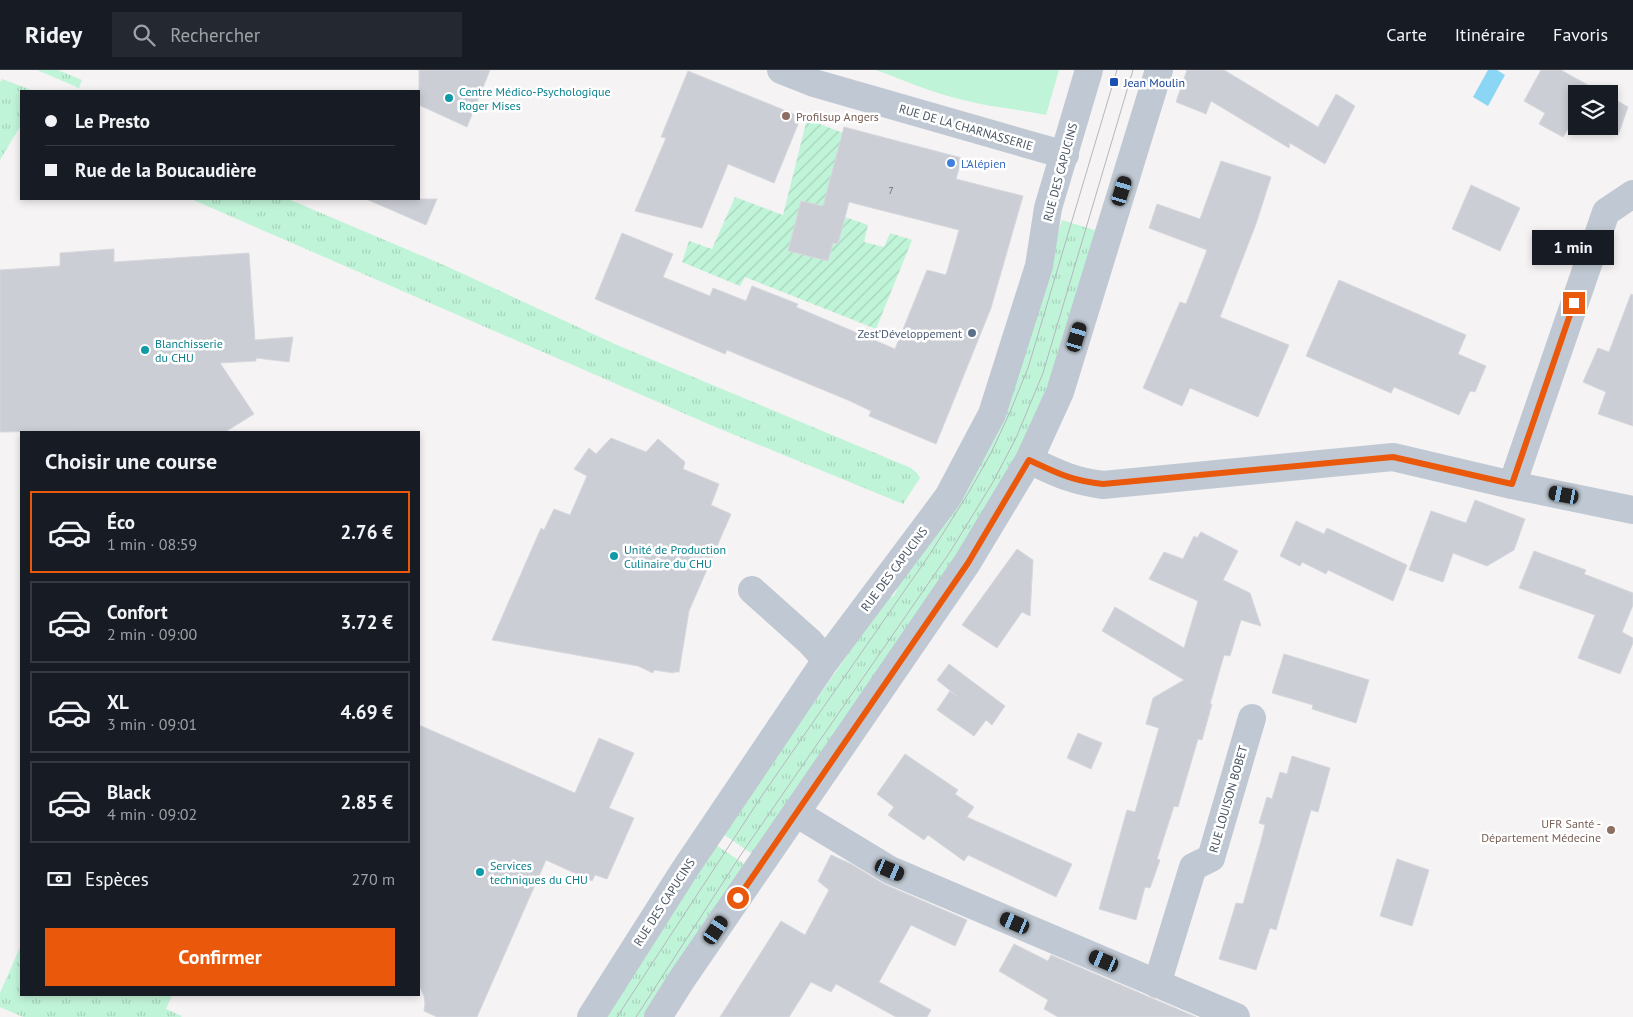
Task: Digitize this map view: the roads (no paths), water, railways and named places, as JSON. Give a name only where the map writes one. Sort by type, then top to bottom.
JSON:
[{"type":"street","name":"RUE DE LA CHARNASSERIE","points":[[781,70],[814,83],[1065,155]]},
{"type":"street","name":"RUE DES CAPUCINS","points":[[591,1017],[690,861],[826,660],[948,497],[992,414],[1039,266],[1048,208],[1089,70]]},
{"type":"street","points":[[658,1017],[682,979],[968,563],[1029,460],[1060,392],[1159,70]]},
{"type":"street","points":[[1512,484],[1606,212],[1633,194]]},
{"type":"street","points":[[1029,460],[1064,477],[1103,484],[1393,457],[1633,510]]},
{"type":"street","points":[[752,590],[810,642],[826,660]]},
{"type":"street","name":"RUE LOUISON BOBET","points":[[1157,984],[1193,867],[1211,858],[1252,718]]},
{"type":"street","points":[[796,814],[890,870],[1236,1017]]},
{"type":"water","points":[[1488,70],[1497,70],[1505,75],[1488,106],[1473,97]]},
{"type":"tram line","points":[[617,1017],[763,794],[930,554],[991,453],[1028,368],[1117,70]]},
{"type":"tram line","points":[[636,1017],[742,853],[950,552],[993,482],[1016,438],[1043,373],[1133,70]]},
{"type":"place","name":"Jean Moulin","points":[[1114,82]]},
{"type":"place","name":"Centre Médico-Psychologique Roger Mises","points":[[449,98]]},
{"type":"place","name":"Profilsup Angers","points":[[786,116]]},
{"type":"place","name":"L'Alépien","points":[[951,163]]},
{"type":"place","name":"Zest’Développement","points":[[972,333]]},
{"type":"place","name":"Blanchisserie du CHU","points":[[145,350]]},
{"type":"place","name":"Unité de Production Culinaire du CHU","points":[[614,556]]},
{"type":"place","name":"UFR Santé - Département Médecine","points":[[1611,830]]},
{"type":"place","name":"Services techniques du CHU","points":[[480,872]]}]
